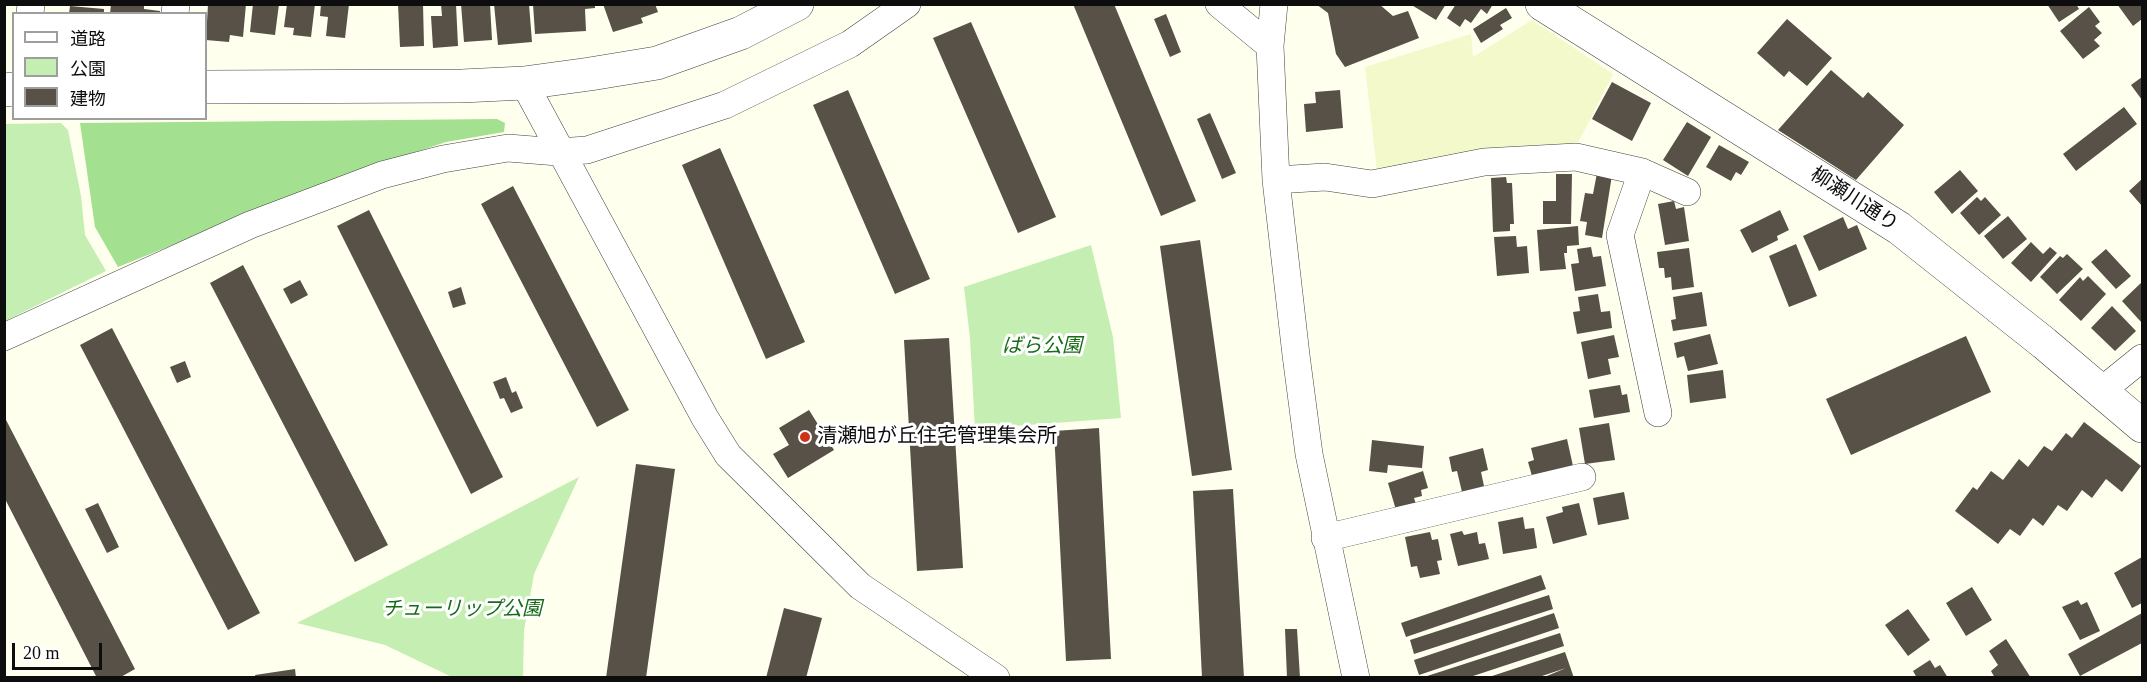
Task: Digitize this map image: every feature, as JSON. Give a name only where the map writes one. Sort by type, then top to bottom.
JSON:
[{"type":"street","points":[[207,87],[524,83],[657,63],[741,33],[797,4]]},
{"type":"street","points":[[4,337],[250,225],[381,175],[443,159],[508,148],[558,152],[587,150],[725,105],[850,44],[907,4]]},
{"type":"street","points":[[1219,4],[1270,46]]},
{"type":"street","points":[[1274,4],[1270,46],[1276,180],[1309,454],[1356,678]]},
{"type":"street","name":"柳瀬川通り","points":[[1542,4],[1899,228],[2142,426]]},
{"type":"street","points":[[524,83],[558,152],[705,418],[729,455],[860,586],[996,678]]},
{"type":"street","points":[[1276,180],[1325,177],[1372,184],[1484,162],[1576,157],[1642,172],[1687,192]]},
{"type":"street","points":[[1642,172],[1620,235],[1659,413]]},
{"type":"street","points":[[2100,392],[2142,358]]},
{"type":"street","points":[[1325,538],[1582,477]]},
{"type":"green space","points":[[1532,20],[1613,74],[1576,147],[1377,171],[1365,67],[1471,34],[1473,57]]},
{"type":"green space","points":[[497,119],[505,123],[504,132],[446,142],[343,176],[118,267],[95,227],[80,123]]},
{"type":"green space","points":[[61,123],[68,130],[81,196],[85,235],[106,271],[5,321],[5,124]]},
{"type":"green space","name":"ばら公園","points":[[1091,245],[1113,337],[1121,418],[975,429],[970,338],[964,287]]},
{"type":"green space","name":"チューリップ公園","points":[[579,477],[534,574],[524,630],[523,677],[452,677],[385,645],[297,623]]},
{"type":"building","points":[[111,4],[144,4],[144,9],[160,11],[160,12],[110,12]]},
{"type":"building","points":[[208,4],[246,4],[243,37],[230,35],[229,42],[207,40]]},
{"type":"building","points":[[253,4],[279,4],[275,35],[250,32]]},
{"type":"building","points":[[287,4],[315,4],[311,37],[293,35],[294,28],[284,27]]},
{"type":"building","points":[[321,4],[349,4],[345,38],[326,36],[328,17],[320,16]]},
{"type":"building","points":[[398,4],[423,4],[424,46],[400,47]]},
{"type":"building","points":[[441,4],[456,4],[458,46],[433,48],[431,16],[442,16]]},
{"type":"building","points":[[461,4],[490,4],[492,40],[464,42]]},
{"type":"building","points":[[494,4],[529,4],[532,42],[498,45]]},
{"type":"building","points":[[533,4],[595,4],[595,8],[585,9],[586,31],[535,34]]},
{"type":"building","points":[[603,4],[655,4],[658,12],[641,18],[643,23],[613,32]]},
{"type":"building","points":[[1073,4],[1114,4],[1196,201],[1161,216]]},
{"type":"building","points":[[1316,4],[1379,4],[1393,16],[1408,11],[1419,38],[1345,67],[1336,54],[1328,13]]},
{"type":"building","points":[[1410,4],[1446,4],[1436,20]]},
{"type":"building","points":[[1456,4],[1493,4],[1487,14],[1481,9],[1471,23],[1465,19],[1460,27],[1447,18]]},
{"type":"building","points":[[2047,4],[2076,4],[2079,9],[2059,22]]},
{"type":"building","points":[[2117,4],[2142,4],[2142,19],[2133,26]]},
{"type":"building","points":[[70,6],[104,9],[104,12],[69,12]]},
{"type":"building","points":[[2089,7],[2100,22],[2095,26],[2102,33],[2094,40],[2100,46],[2083,59],[2060,31]]},
{"type":"building","points":[[1506,8],[1512,18],[1500,25],[1503,29],[1481,43],[1473,29]]},
{"type":"building","points":[[1166,14],[1181,52],[1170,57],[1154,19]]},
{"type":"building","points":[[1787,19],[1832,58],[1807,86],[1789,71],[1784,77],[1757,53]]},
{"type":"building","points":[[971,22],[1056,217],[1018,233],[933,38]]},
{"type":"building","points":[[1831,70],[1863,98],[1868,92],[1904,125],[1856,180],[1778,130]]},
{"type":"building","points":[[2142,77],[2142,100],[2131,85]]},
{"type":"building","points":[[1612,82],[1651,103],[1632,141],[1592,119]]},
{"type":"building","points":[[848,90],[930,279],[895,294],[813,105]]},
{"type":"building","points":[[1340,90],[1343,128],[1306,132],[1304,104],[1316,103],[1315,92]]},
{"type":"building","points":[[2124,107],[2137,124],[2076,171],[2063,154]]},
{"type":"building","points":[[1210,113],[1236,173],[1222,179],[1197,119]]},
{"type":"building","points":[[1687,122],[1711,137],[1688,176],[1663,160]]},
{"type":"building","points":[[1719,145],[1749,162],[1741,175],[1736,172],[1731,181],[1706,167]]},
{"type":"building","points":[[720,148],[805,342],[766,359],[682,165]]},
{"type":"building","points":[[1960,170],[1978,191],[1952,214],[1934,192]]},
{"type":"building","points":[[1597,173],[1612,175],[1602,238],[1585,235],[1587,222],[1580,221],[1585,193],[1593,194]]},
{"type":"building","points":[[1556,174],[1572,174],[1571,224],[1543,224],[1543,201],[1556,201]]},
{"type":"building","points":[[1506,177],[1507,183],[1512,183],[1514,224],[1510,224],[1510,231],[1493,232],[1491,178]]},
{"type":"building","points":[[2142,179],[2142,206],[2129,191]]},
{"type":"building","points":[[513,186],[629,410],[597,427],[481,204]]},
{"type":"building","points":[[1977,197],[1981,201],[1985,197],[2001,215],[1979,235],[1960,213]]},
{"type":"building","points":[[1674,201],[1676,209],[1684,207],[1689,241],[1665,245],[1658,204]]},
{"type":"building","points":[[369,210],[503,477],[471,494],[337,226]]},
{"type":"building","points":[[1780,210],[1789,230],[1777,236],[1778,240],[1752,253],[1740,230]]},
{"type":"building","points":[[2008,216],[2027,239],[2003,259],[1984,236]]},
{"type":"building","points":[[1843,217],[1848,229],[1857,225],[1867,249],[1819,271],[1803,236]]},
{"type":"building","points":[[1578,226],[1579,245],[1567,246],[1567,253],[1564,253],[1566,269],[1540,271],[1537,230]]},
{"type":"building","points":[[1516,236],[1517,247],[1527,246],[1529,273],[1497,276],[1494,237]]},
{"type":"building","points":[[1200,240],[1232,470],[1192,476],[1160,246]]},
{"type":"building","points":[[2031,242],[2043,254],[2050,247],[2057,253],[2031,282],[2011,263]]},
{"type":"building","points":[[1796,244],[1817,296],[1789,307],[1769,256]]},
{"type":"building","points":[[1591,247],[1593,257],[1601,256],[1606,286],[1575,291],[1571,264],[1579,263],[1577,249]]},
{"type":"building","points":[[1689,248],[1694,287],[1672,290],[1671,277],[1665,278],[1664,268],[1659,268],[1657,252]]},
{"type":"building","points":[[2106,249],[2131,276],[2116,289],[2091,262]]},
{"type":"building","points":[[2067,254],[2083,269],[2057,294],[2040,277],[2060,256],[2063,258]]},
{"type":"building","points":[[243,265],[388,545],[355,562],[210,283]]},
{"type":"building","points":[[2088,276],[2106,294],[2081,321],[2059,300],[2080,277],[2083,281]]},
{"type":"building","points":[[300,280],[308,295],[291,304],[283,289]]},
{"type":"building","points":[[2142,282],[2142,323],[2122,301]]},
{"type":"building","points":[[461,287],[466,304],[453,308],[448,292]]},
{"type":"building","points":[[1702,292],[1707,326],[1673,331],[1671,320],[1676,319],[1673,297]]},
{"type":"building","points":[[1598,294],[1601,312],[1610,311],[1612,328],[1577,334],[1573,312],[1580,311],[1578,297]]},
{"type":"building","points":[[2112,306],[2136,331],[2115,351],[2091,328]]},
{"type":"building","points":[[112,328],[260,613],[228,630],[80,345]]},
{"type":"building","points":[[1710,334],[1718,364],[1688,371],[1684,356],[1677,358],[1674,343]]},
{"type":"building","points":[[1614,335],[1619,357],[1608,359],[1611,374],[1588,379],[1581,342]]},
{"type":"building","points":[[1966,336],[1991,392],[1851,455],[1826,399]]},
{"type":"building","points":[[949,338],[963,568],[917,571],[904,340]]},
{"type":"building","points":[[185,361],[191,377],[177,383],[170,367]]},
{"type":"building","points":[[1723,370],[1726,398],[1690,403],[1687,375]]},
{"type":"building","points":[[506,377],[512,393],[516,391],[523,408],[511,413],[504,398],[500,399],[493,382]]},
{"type":"building","points":[[1620,385],[1622,395],[1627,394],[1630,412],[1594,418],[1589,390]]},
{"type":"building","name":"清瀬旭が丘住宅管理集会所","points":[[809,410],[834,450],[788,478],[773,454],[789,445],[779,428]]},
{"type":"building","points":[[4,416],[135,669],[119,678],[97,678],[4,497]]},
{"type":"building","points":[[2084,422],[2141,466],[2122,492],[2106,479],[2092,498],[2082,490],[2067,511],[2058,505],[2043,526],[2033,518],[2020,536],[2010,529],[1998,544],[1955,511],[1973,487],[1977,490],[1991,471],[2003,480],[2019,459],[2028,467],[2044,446],[2052,451],[2066,433],[2072,438]]},
{"type":"building","points":[[1609,423],[1615,460],[1585,464],[1579,428]]},
{"type":"building","points":[[1099,428],[1111,659],[1066,661],[1054,431]]},
{"type":"building","points":[[1567,439],[1573,466],[1532,476],[1528,462],[1534,460],[1531,448]]},
{"type":"building","points":[[1372,440],[1424,446],[1422,468],[1388,465],[1387,473],[1369,471]]},
{"type":"building","points":[[1483,448],[1488,470],[1481,472],[1484,486],[1462,492],[1457,471],[1452,472],[1449,457]]},
{"type":"building","points":[[636,464],[675,469],[646,678],[606,678]]},
{"type":"building","points":[[1423,471],[1428,488],[1421,490],[1422,496],[1414,498],[1416,504],[1396,510],[1388,483]]},
{"type":"building","points":[[1233,489],[1244,678],[1202,678],[1193,491]]},
{"type":"building","points":[[1624,492],[1629,519],[1598,525],[1593,498]]},
{"type":"building","points":[[98,503],[119,547],[107,553],[85,509]]},
{"type":"building","points":[[1579,503],[1587,535],[1553,544],[1546,517],[1563,512],[1562,507]]},
{"type":"building","points":[[1523,517],[1525,529],[1534,528],[1537,548],[1503,554],[1498,522]]},
{"type":"building","points":[[1462,531],[1464,535],[1477,532],[1479,544],[1485,543],[1489,559],[1458,566],[1450,534]]},
{"type":"building","points":[[1430,532],[1432,540],[1438,539],[1442,560],[1437,561],[1440,574],[1420,578],[1417,566],[1411,567],[1405,537]]},
{"type":"building","points":[[2142,557],[2142,603],[2132,608],[2114,573]]},
{"type":"building","points":[[1541,575],[1546,589],[1406,637],[1401,623]]},
{"type":"building","points":[[1972,587],[1992,620],[1966,636],[1946,603]]},
{"type":"building","points":[[1549,595],[1553,609],[1414,654],[1410,640]]},
{"type":"building","points":[[2078,600],[2081,605],[2087,602],[2100,631],[2080,640],[2062,607]]},
{"type":"building","points":[[784,608],[822,618],[806,678],[766,678]]},
{"type":"building","points":[[1908,609],[1930,640],[1908,656],[1885,625]]},
{"type":"building","points":[[1554,613],[1559,628],[1419,675],[1414,660]]},
{"type":"building","points":[[2142,613],[2142,643],[2080,676],[2068,654]]},
{"type":"building","points":[[1285,629],[1297,629],[1300,678],[1287,678]]},
{"type":"building","points":[[1560,633],[1564,646],[1467,678],[1421,678]]},
{"type":"building","points":[[2006,639],[2031,678],[1995,678],[1991,671],[1998,665],[1989,651]]},
{"type":"building","points":[[1565,652],[1574,678],[1542,678],[1566,668],[1536,678],[1486,678]]},
{"type":"building","points":[[1930,660],[1935,668],[1940,665],[1948,678],[1917,678],[1913,671]]},
{"type":"building","points":[[295,669],[296,678],[256,678],[255,675]]},
{"type":"place","name":"清瀬旭が丘住宅管理集会所","points":[[805,437]]}]
